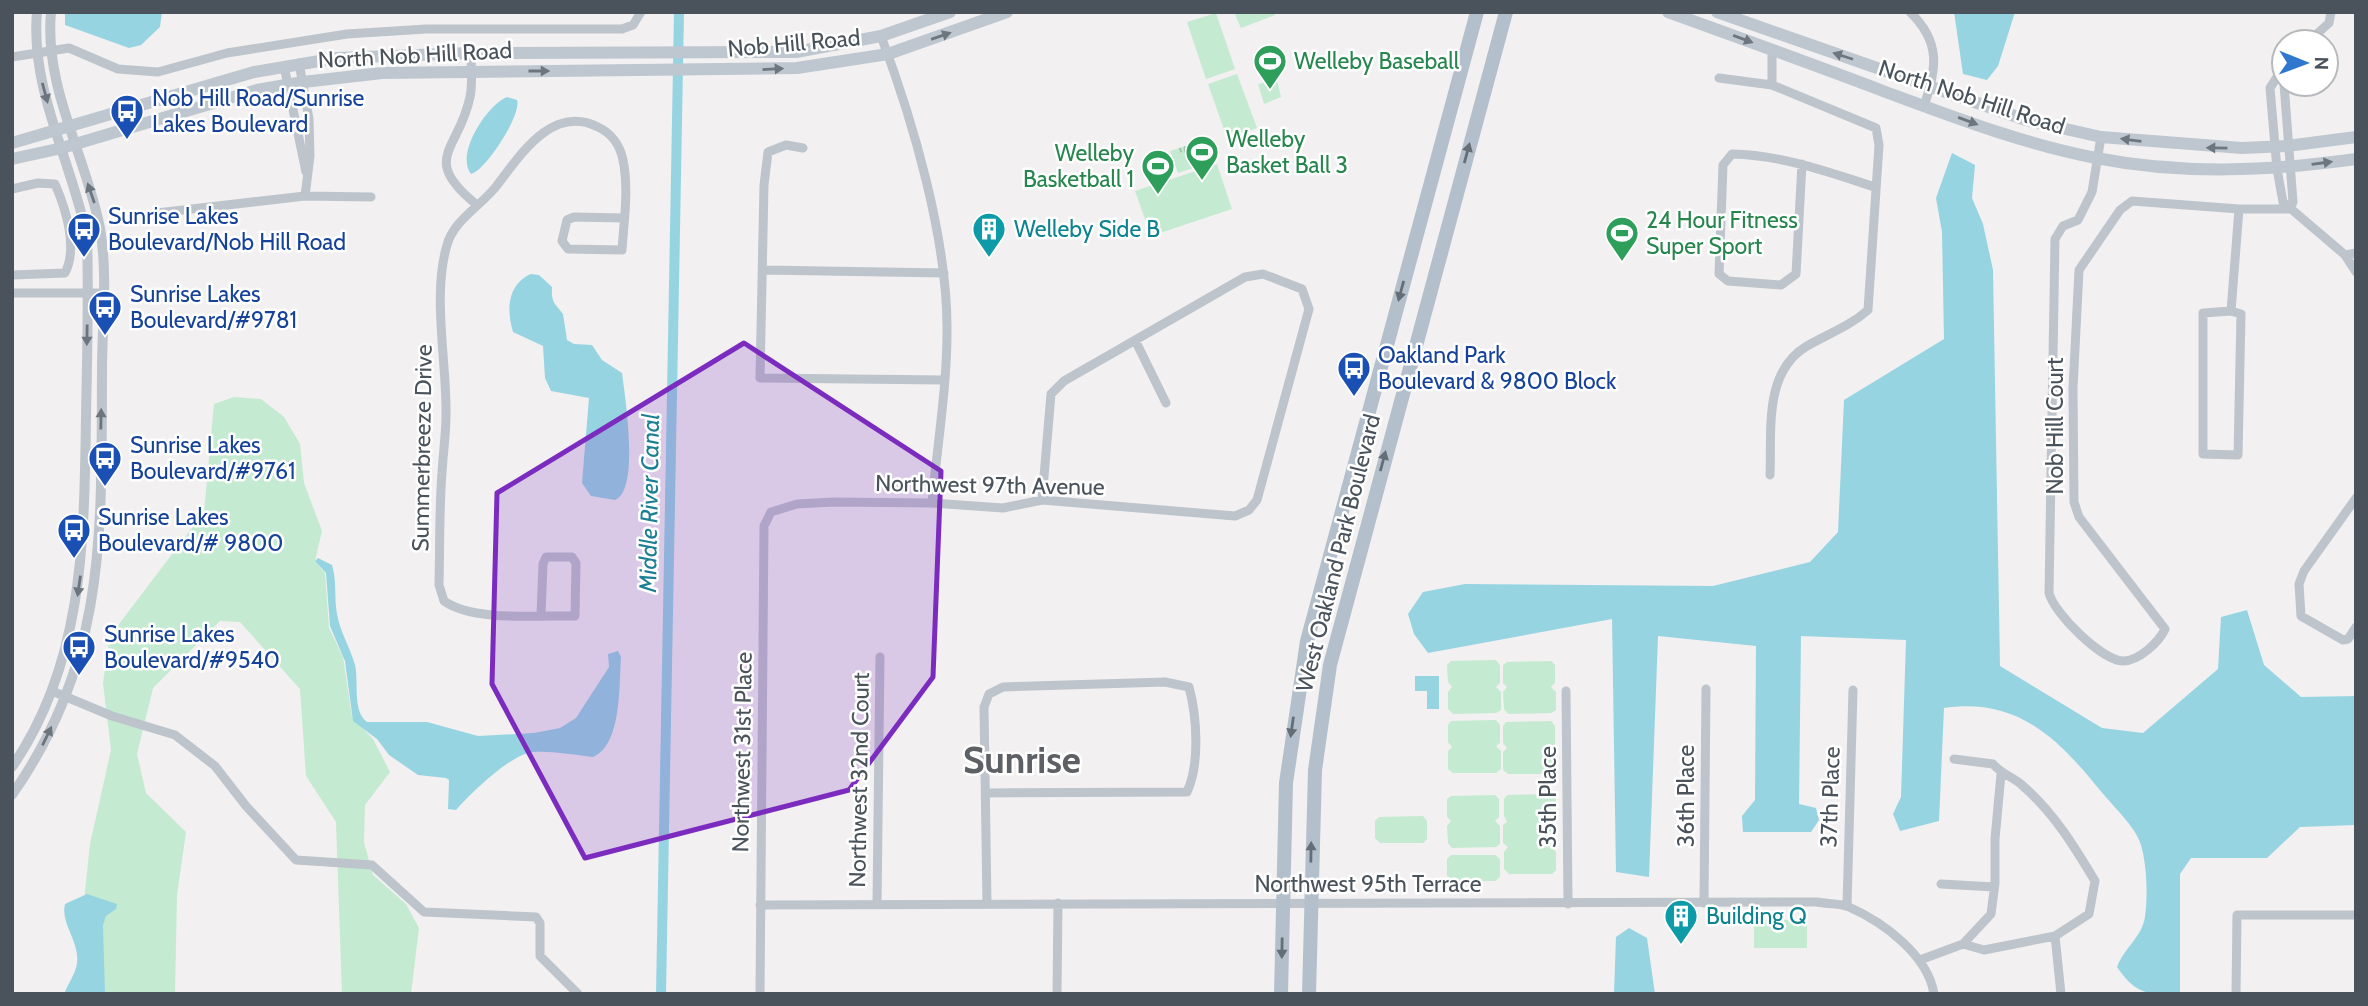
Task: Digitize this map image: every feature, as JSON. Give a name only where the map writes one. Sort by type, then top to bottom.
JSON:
[{"type":"main road","points":[[881,36],[950,12]]},
{"type":"main road","points":[[888,54],[1007,12]]},
{"type":"main road","name":"West Oakland Park Boulevard","points":[[1281,994],[1289,750],[1307,641],[1477,12]]},
{"type":"main road","name":"West Oakland Park Boulevard","points":[[1309,994],[1315,770],[1336,635],[1506,12]]},
{"type":"main road","name":"North Nob Hill Road","points":[[1668,12],[2020,140],[2097,158],[2204,169],[2283,168],[2356,159]]},
{"type":"main road","name":"North Nob Hill Road","points":[[1717,12],[2026,120],[2101,137],[2205,148],[2281,146],[2356,137]]},
{"type":"main road","name":"Nob Hill Road","points":[[703,54],[796,52],[881,36]]},
{"type":"main road","name":"North Nob Hill Road","points":[[12,143],[71,128],[203,85],[299,63],[380,55],[703,54]]},
{"type":"main road","name":"Nob Hill Road","points":[[705,70],[797,68],[888,54]]},
{"type":"main road","name":"North Nob Hill Road","points":[[12,159],[62,148],[205,104],[287,84],[382,73],[705,70]]},
{"type":"street","points":[[12,767],[52,691],[75,615],[83,561],[87,237],[36,53],[37,12]]},
{"type":"street","points":[[12,795],[46,741],[80,660],[98,566],[102,293],[99,224],[51,49],[51,12]]},
{"type":"street","points":[[1910,12],[1931,40],[1936,69],[1924,106]]},
{"type":"street","points":[[2323,28],[2329,23],[2331,12]]},
{"type":"street","points":[[12,57],[69,48],[118,69],[158,72],[227,53],[347,34],[426,29],[622,29],[633,25],[641,14]]},
{"type":"street","points":[[881,36],[924,178],[944,273],[947,333],[932,503]]},
{"type":"street","points":[[1772,50],[1772,85]]},
{"type":"street","points":[[471,53],[470,97],[447,152],[446,167],[449,178],[477,205]]},
{"type":"street","points":[[299,63],[309,119],[304,197]]},
{"type":"street","points":[[284,66],[307,173]]},
{"type":"street","points":[[1719,78],[1772,85],[1876,128],[1879,145],[1868,310],[1855,322],[1805,348],[1787,362],[1774,392],[1770,475]]},
{"type":"street","points":[[2270,98],[2283,168],[2293,202],[2290,209],[2345,255],[2356,272]]},
{"type":"street","points":[[2281,146],[2286,125],[2284,98]]},
{"type":"street","name":"Summerbreeze Drive","points":[[541,615],[543,564],[546,557],[572,557],[576,563],[575,616],[466,613],[444,601],[439,585],[446,416],[442,277],[447,243],[457,226],[497,186],[513,161],[533,139],[554,126],[590,122],[607,131],[619,148],[626,186],[624,218],[622,250],[568,249],[562,241],[567,220],[574,217],[624,218]]},
{"type":"street","name":"Nob Hill Court","points":[[2101,137],[2092,191],[2078,220],[2063,226],[2055,239],[2049,593],[2052,606],[2069,624],[2116,660],[2127,661],[2159,641],[2165,629],[2079,517],[2074,502],[2073,388],[2079,270],[2120,210],[2132,201],[2239,209],[2290,209]]},
{"type":"street","points":[[803,148],[786,145],[768,152],[764,185],[760,378],[943,380]]},
{"type":"street","points":[[1802,164],[1796,274],[1781,285],[1728,281],[1719,274],[1723,165],[1732,154],[1766,156],[1802,164],[1875,187]]},
{"type":"street","points":[[12,189],[38,183],[55,184],[61,198],[70,240],[71,262],[65,273],[57,275],[12,275]]},
{"type":"street","points":[[158,213],[304,197],[371,197]]},
{"type":"street","points":[[2231,310],[2239,209]]},
{"type":"street","points":[[2345,255],[2356,253]]},
{"type":"street","points":[[764,270],[944,273]]},
{"type":"street","name":"Northwest 97th Avenue","points":[[771,512],[797,504],[834,502],[932,503],[1003,508],[1042,500],[1236,516],[1249,510],[1257,500],[1309,309],[1308,299],[1302,289],[1255,273],[1136,342]]},
{"type":"street","points":[[12,293],[102,293]]},
{"type":"street","points":[[2231,310],[2241,314],[2238,455],[2203,454],[2203,313],[2231,310]]},
{"type":"street","points":[[1042,500],[1051,394],[1064,381],[1136,342],[1167,403]]},
{"type":"street","points":[[2356,498],[2304,571],[2299,584],[2301,616],[2306,621],[2343,640],[2348,639],[2356,628]]},
{"type":"street","name":"Northwest 31st Place","points":[[760,994],[764,526],[771,512]]},
{"type":"street","name":"Northwest 32nd Court","points":[[877,904],[880,657]]},
{"type":"street","points":[[986,793],[1187,792],[1195,775],[1192,700],[1189,687],[1165,682],[1003,687],[989,694],[984,707],[987,904]]},
{"type":"street","name":"36th Place","points":[[1704,903],[1706,689]]},
{"type":"street","name":"37th Place","points":[[1847,906],[1853,690]]},
{"type":"street","points":[[52,691],[65,698],[175,735],[215,766],[246,806],[296,860],[372,865],[380,869],[424,912],[536,917],[540,923],[540,956],[578,994]]},
{"type":"street","name":"35th Place","points":[[1566,691],[1568,904]]},
{"type":"street","points":[[1954,759],[1993,764],[2001,774],[2021,784],[2062,826],[2095,881],[2089,914],[2055,936],[1984,950],[1963,944]]},
{"type":"street","points":[[1920,960],[1963,944],[1991,914],[2001,774]]},
{"type":"street","points":[[1941,884],[1994,887]]},
{"type":"street","name":"Northwest 95th Terrace","points":[[760,905],[1817,902],[1847,906],[1884,928],[1920,960],[1934,994]]},
{"type":"street","points":[[1057,994],[1058,903]]},
{"type":"street","points":[[2236,994],[2237,915],[2356,915]]},
{"type":"street","points":[[2055,936],[2061,994]]},
{"type":"highlighted area","points":[[744,343],[941,471],[933,677],[849,790],[585,858],[492,684],[497,493]]},
{"type":"green space","points":[[1234,12],[1274,12],[1275,15],[1241,28]]},
{"type":"green space","points":[[1216,13],[1235,69],[1206,79],[1187,22]]},
{"type":"green space","points":[[1237,74],[1257,128],[1227,138],[1208,84]]},
{"type":"green space","name":"Welleby Baseball","points":[[1277,80],[1281,97],[1264,104],[1258,84]]},
{"type":"green space","points":[[1201,141],[1208,163],[1178,173],[1170,151]]},
{"type":"green space","points":[[1217,164],[1232,209],[1151,236],[1135,191]]},
{"type":"green space","points":[[234,397],[261,399],[284,417],[300,444],[304,483],[322,531],[315,561],[325,573],[329,628],[343,657],[352,717],[373,739],[390,772],[365,805],[364,842],[373,875],[406,904],[419,928],[411,994],[342,994],[336,822],[306,776],[300,689],[240,622],[220,621],[153,688],[137,754],[146,793],[186,832],[177,895],[175,994],[101,994],[84,901],[90,844],[111,750],[103,683],[110,636],[204,512],[214,404]]},
{"type":"green space","points":[[1496,660],[1500,665],[1500,683],[1496,687],[1501,692],[1501,710],[1496,713],[1453,714],[1448,709],[1448,692],[1452,687],[1448,682],[1447,665],[1451,661]]},
{"type":"green space","points":[[1551,661],[1555,665],[1555,683],[1551,687],[1556,692],[1556,710],[1551,713],[1508,714],[1504,709],[1503,692],[1507,687],[1503,683],[1503,665],[1507,662]]},
{"type":"green space","points":[[1496,720],[1500,725],[1500,743],[1496,746],[1501,751],[1501,769],[1496,773],[1453,773],[1448,769],[1448,751],[1452,747],[1448,742],[1448,725],[1451,721]]},
{"type":"green space","points":[[1551,721],[1555,726],[1555,744],[1551,747],[1556,753],[1556,771],[1551,774],[1508,774],[1503,770],[1503,752],[1507,748],[1503,743],[1503,726],[1506,722]]},
{"type":"green space","points":[[1552,794],[1556,799],[1556,817],[1552,821],[1556,826],[1556,844],[1552,847],[1556,852],[1556,870],[1552,874],[1509,874],[1504,869],[1504,852],[1508,847],[1503,843],[1503,825],[1507,822],[1504,816],[1504,799],[1507,795]]},
{"type":"green space","points":[[1495,795],[1499,799],[1499,817],[1495,821],[1500,826],[1500,844],[1496,847],[1452,848],[1448,843],[1447,826],[1451,821],[1447,817],[1447,799],[1451,796]]},
{"type":"green space","points":[[1423,816],[1427,821],[1427,839],[1423,843],[1380,843],[1375,838],[1375,821],[1379,817]]},
{"type":"green space","points":[[1451,855],[1495,855],[1500,859],[1500,877],[1495,881],[1452,881],[1447,876],[1447,859]]},
{"type":"green space","points":[[1754,920],[1807,920],[1807,948],[1754,948]]},
{"type":"water","points":[[65,12],[162,12],[160,27],[141,45],[129,48],[65,25]]},
{"type":"water","points":[[1954,12],[2015,12],[1998,66],[1987,80],[1963,74]]},
{"type":"water","points":[[507,97],[517,100],[514,117],[493,153],[471,174],[467,165],[470,143],[491,110]]},
{"type":"water","points":[[1952,153],[1975,165],[1972,198],[1983,224],[1993,270],[2000,666],[2102,728],[2143,733],[2218,669],[2221,617],[2247,610],[2264,665],[2301,697],[2356,696],[2356,825],[2300,827],[2267,858],[2191,858],[2180,874],[2180,994],[2151,993],[2137,988],[2117,967],[2140,931],[2145,917],[2146,879],[2140,842],[2129,824],[2071,757],[2036,727],[1995,709],[1971,706],[1944,708],[1939,821],[1900,831],[1893,814],[1901,797],[1906,640],[1801,636],[1799,804],[1816,808],[1819,820],[1811,832],[1743,832],[1742,816],[1755,800],[1756,646],[1658,636],[1649,877],[1616,872],[1612,619],[1428,653],[1414,634],[1408,614],[1423,592],[1465,584],[1713,586],[1810,562],[1838,532],[1844,400],[1944,339],[1942,232],[1936,198]]},
{"type":"water","points":[[531,274],[539,275],[552,287],[553,300],[563,314],[567,340],[574,344],[592,345],[602,360],[622,373],[628,421],[629,462],[623,493],[615,500],[591,496],[582,483],[589,398],[551,391],[545,378],[543,346],[513,332],[510,306],[513,291],[523,278]]},
{"type":"water","points":[[318,558],[332,565],[338,621],[355,665],[359,711],[367,722],[427,722],[478,736],[534,733],[560,728],[576,718],[609,667],[608,654],[618,651],[621,657],[619,698],[609,740],[593,757],[548,752],[524,754],[492,775],[456,810],[448,809],[449,780],[418,775],[389,755],[377,739],[353,721],[345,661],[330,626],[326,573],[315,561]]},
{"type":"water","points":[[1415,676],[1439,676],[1439,709],[1427,709],[1427,691],[1415,691]]},
{"type":"water","points":[[87,894],[117,904],[116,909],[106,916],[103,925],[105,994],[64,994],[77,963],[76,948],[65,918],[65,904]]},
{"type":"water","points":[[1629,928],[1647,938],[1655,994],[1614,994],[1616,937]]},
{"type":"waterway","name":"Middle River Canal","points":[[661,994],[679,12]]},
{"type":"place","name":"Welleby Baseball","points":[[1270,91]]},
{"type":"place","name":"Nob Hill Road/Sunrise Lakes Boulevard","points":[[127,141]]},
{"type":"place","name":"Welleby Basket Ball 3","points":[[1202,182]]},
{"type":"place","name":"Welleby Basketball 1","points":[[1158,196]]},
{"type":"place","name":"Sunrise Lakes Boulevard/Nob Hill Road","points":[[84,259]]},
{"type":"place","name":"Welleby Side B","points":[[989,259]]},
{"type":"place","name":"24 Hour Fitness Super Sport","points":[[1622,263]]},
{"type":"place","name":"Sunrise Lakes Boulevard/#9781","points":[[105,337]]},
{"type":"place","name":"Oakland Park Boulevard & 9800 Block","points":[[1354,398]]},
{"type":"place","name":"Sunrise Lakes Boulevard/#9761","points":[[105,488]]},
{"type":"place","name":"Sunrise Lakes Boulevard/# 9800","points":[[74,560]]},
{"type":"place","name":"Sunrise Lakes Boulevard/#9540","points":[[79,677]]},
{"type":"place","name":"Building Q","points":[[1681,946]]},
{"type":"district","name":"Sunrise","points":[[1022,759]]}]
